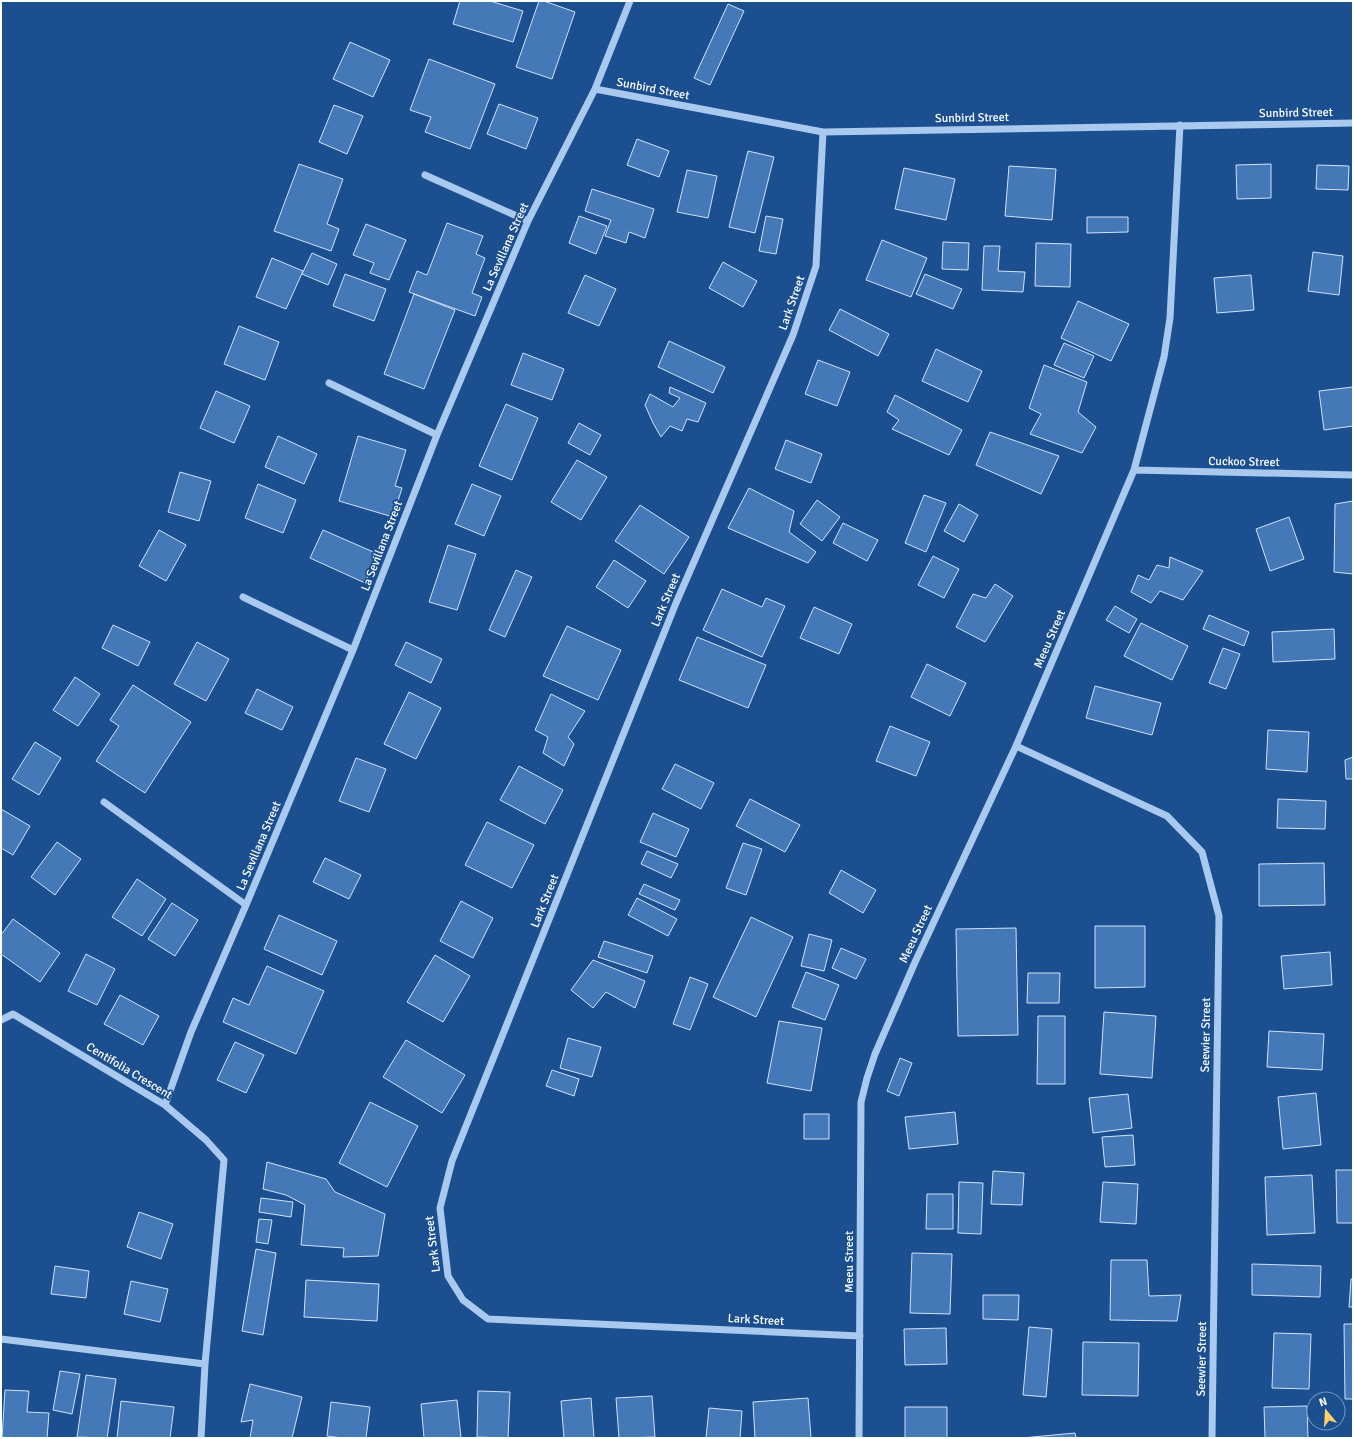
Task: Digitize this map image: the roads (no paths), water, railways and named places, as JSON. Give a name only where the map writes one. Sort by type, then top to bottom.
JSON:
[{"type":"street","name":"La Sevillana Street","points":[[165,1105],[191,1032],[353,650],[437,435],[528,221],[595,89],[630,1]]},
{"type":"street","name":"Sunbird Street","points":[[595,89],[823,132],[1353,123]]},
{"type":"street","name":"Meeu Street","points":[[859,1438],[861,1102],[875,1054],[916,960],[1016,746],[1134,470],[1164,357],[1170,318],[1180,125]]},
{"type":"street","name":"Lark Street","points":[[823,132],[816,266],[793,335],[673,610],[452,1162],[440,1208],[448,1276],[463,1300],[488,1319],[860,1336]]},
{"type":"street","points":[[425,175],[528,221]]},
{"type":"street","points":[[329,383],[437,435]]},
{"type":"street","name":"Cuckoo Street","points":[[1134,470],[1353,475]]},
{"type":"street","points":[[243,597],[353,650]]},
{"type":"street","name":"Seewier Street","points":[[1016,746],[1167,816],[1202,852],[1218,916],[1212,1438]]},
{"type":"street","points":[[104,802],[246,905]]},
{"type":"street","name":"Centifolia Crescent","points":[[1,1020],[13,1014],[165,1105],[206,1140],[224,1160],[205,1364],[201,1438]]},
{"type":"street","points":[[1,1339],[205,1364]]}]
